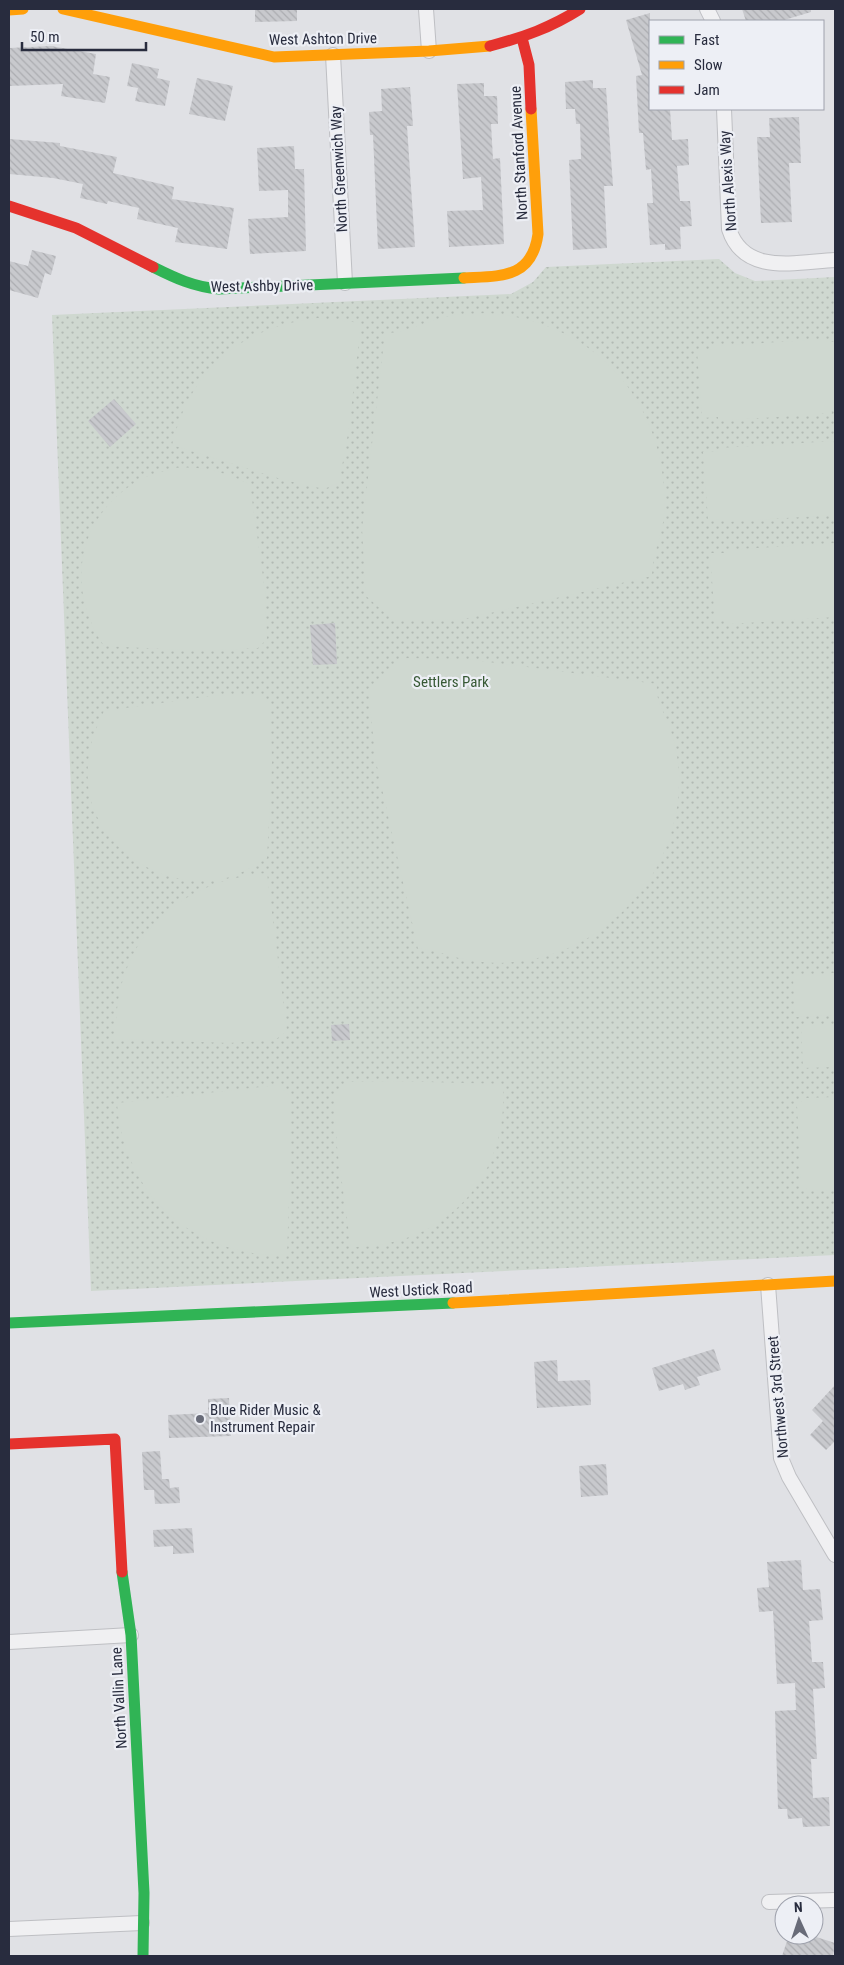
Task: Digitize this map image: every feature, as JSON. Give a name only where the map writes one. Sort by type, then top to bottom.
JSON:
[{"type":"street","points":[[9,10],[23,9]]},
{"type":"street","name":"West Ashton Drive","points":[[63,9],[274,57],[429,51],[489,46],[522,38],[553,26],[580,9]]},
{"type":"street","points":[[426,9],[429,51]]},
{"type":"street","name":"North Stanford Avenue","points":[[522,38],[529,65],[538,234],[537,250],[528,263]]},
{"type":"street","name":"North Greenwich Way","points":[[333,55],[346,283]]},
{"type":"street","name":"North Alexis Way","points":[[724,110],[729,229],[733,241],[740,251],[766,263],[835,260]]},
{"type":"street","name":"West Ashby Drive","points":[[9,206],[36,212],[71,226],[181,281],[199,287],[219,289],[504,276],[518,271],[528,263]]},
{"type":"street","name":"West Ustick Road","points":[[9,1324],[541,1299],[835,1281]]},
{"type":"street","name":"Northwest 3rd Street","points":[[768,1284],[781,1458],[789,1477],[835,1555]]},
{"type":"street","name":"North Vallin Lane","points":[[9,1444],[115,1439],[122,1578],[131,1636],[144,1893],[142,1923],[143,1956]]},
{"type":"street","points":[[9,1642],[131,1636]]},
{"type":"street","points":[[769,1902],[835,1900]]},
{"type":"street","points":[[9,1929],[142,1923]]},
{"type":"green space","name":"Settlers Park","points":[[719,259],[735,273],[755,281],[835,277],[835,1255],[91,1291],[52,315],[511,294],[533,282],[546,267]]},
{"type":"green space","points":[[488,313],[526,319],[561,332],[591,350],[616,373],[637,400],[652,432],[661,467],[665,505],[652,576],[464,619],[394,621],[366,596],[362,529],[385,333],[408,329],[450,316]]},
{"type":"green space","points":[[318,318],[361,323],[349,428],[339,483],[324,489],[284,480],[172,445],[180,418],[192,394],[206,374],[223,356],[243,342],[265,331],[290,323]]},
{"type":"green space","points":[[826,339],[827,342],[835,342],[835,410],[831,411],[832,413],[718,421],[718,417],[702,418],[697,350],[714,349],[714,346]]},
{"type":"green space","points":[[833,441],[835,444],[835,515],[724,522],[724,519],[708,520],[703,452],[720,451],[720,448]]},
{"type":"green space","points":[[175,468],[195,468],[214,471],[250,485],[265,591],[267,639],[258,648],[203,651],[104,646],[92,624],[84,601],[81,578],[83,555],[90,533],[101,513],[118,495],[143,478]]},
{"type":"green space","points":[[835,543],[835,617],[731,624],[730,621],[715,621],[710,553],[726,553],[727,550]]},
{"type":"green space","points":[[400,658],[465,659],[657,684],[659,700],[675,744],[677,756],[679,774],[676,811],[666,846],[650,878],[628,906],[602,929],[571,947],[536,958],[499,963],[469,960],[431,950],[418,949],[376,762],[368,689]]},
{"type":"green space","points":[[257,694],[270,704],[272,763],[267,858],[230,877],[206,881],[182,879],[159,873],[138,862],[119,847],[104,829],[93,808],[88,784],[91,746],[104,711],[211,696]]},
{"type":"green space","points":[[267,873],[287,1031],[275,1040],[229,1043],[116,1039],[118,1005],[125,974],[137,946],[155,923],[177,904],[204,889],[234,878]]},
{"type":"green space","points":[[835,973],[835,1015],[795,1017],[793,975]]},
{"type":"green space","points":[[835,1024],[835,1067],[803,1068],[801,1026]]},
{"type":"green space","points":[[392,1081],[503,1084],[502,1118],[495,1149],[482,1177],[464,1201],[442,1220],[415,1235],[385,1244],[351,1247],[337,1147],[334,1094],[346,1082]]},
{"type":"green space","points":[[278,1085],[290,1096],[291,1142],[287,1255],[253,1253],[222,1245],[194,1233],[170,1215],[149,1193],[133,1167],[122,1137],[117,1103]]},
{"type":"green space","points":[[834,1097],[835,1190],[809,1191],[801,1184],[797,1106],[805,1098]]},
{"type":"building","points":[[255,9],[297,9],[297,21],[255,22]]},
{"type":"building","points":[[742,9],[811,9],[811,12],[784,20],[746,20]]},
{"type":"building","points":[[650,13],[649,110],[670,110],[672,140],[688,139],[689,165],[677,166],[680,201],[690,201],[692,226],[680,227],[681,249],[665,250],[665,244],[650,245],[647,203],[653,203],[651,169],[646,170],[643,133],[639,133],[636,76],[642,75],[626,20]]},
{"type":"building","points":[[51,46],[96,54],[93,74],[110,77],[105,103],[61,96],[63,84],[9,86],[9,48]]},
{"type":"building","points":[[132,63],[159,69],[157,78],[170,81],[165,106],[135,101],[138,88],[127,86]]},
{"type":"building","points":[[197,78],[233,86],[225,121],[189,114]]},
{"type":"building","points":[[593,80],[593,88],[606,88],[613,186],[604,186],[607,248],[573,250],[569,160],[581,159],[580,124],[576,124],[575,109],[566,109],[565,82]]},
{"type":"building","points":[[484,83],[484,96],[497,96],[498,124],[491,124],[493,159],[500,158],[504,244],[449,247],[447,211],[483,210],[481,177],[463,179],[457,84]]},
{"type":"building","points":[[410,87],[413,126],[407,126],[415,247],[378,249],[373,135],[370,135],[369,112],[382,111],[381,89]]},
{"type":"building","points":[[799,117],[801,163],[789,163],[792,222],[761,223],[757,137],[770,137],[769,118]]},
{"type":"building","points":[[9,139],[60,143],[60,146],[117,157],[113,173],[174,187],[172,199],[234,208],[227,249],[175,242],[178,228],[137,219],[139,208],[108,201],[107,204],[80,198],[83,184],[53,178],[9,174]]},
{"type":"building","points":[[294,146],[295,169],[304,169],[306,251],[250,254],[248,219],[288,217],[288,190],[259,191],[257,148]]},
{"type":"building","points":[[32,250],[56,256],[51,275],[45,273],[38,298],[9,290],[9,261],[28,266]]},
{"type":"building","points":[[114,399],[136,424],[110,447],[88,421]]},
{"type":"building","points":[[335,623],[337,664],[313,665],[310,625]]},
{"type":"building","points":[[349,1024],[350,1040],[332,1041],[331,1025]]},
{"type":"building","points":[[714,1349],[721,1370],[697,1377],[700,1385],[685,1390],[683,1384],[659,1391],[652,1368]]},
{"type":"building","points":[[557,1360],[558,1381],[590,1380],[591,1405],[537,1408],[534,1362]]},
{"type":"building","points":[[835,1385],[835,1441],[826,1450],[810,1435],[823,1421],[812,1410]]},
{"type":"building","points":[[229,1398],[231,1436],[169,1438],[168,1415],[208,1413],[208,1399]]},
{"type":"building","points":[[160,1451],[162,1479],[169,1479],[170,1488],[179,1487],[180,1503],[155,1504],[154,1490],[144,1490],[142,1452]]},
{"type":"building","points":[[606,1464],[608,1495],[581,1497],[579,1466]]},
{"type":"building","points":[[192,1528],[194,1553],[173,1554],[173,1546],[154,1547],[153,1530]]},
{"type":"building","points":[[801,1560],[803,1590],[820,1589],[823,1620],[809,1621],[812,1662],[823,1662],[825,1688],[813,1689],[817,1759],[811,1759],[813,1798],[829,1797],[830,1826],[803,1827],[802,1818],[788,1819],[787,1809],[778,1809],[775,1711],[796,1710],[795,1683],[777,1684],[773,1611],[759,1612],[757,1588],[769,1587],[767,1562]]},
{"type":"building","points":[[824,1939],[835,1943],[833,1956],[782,1956],[786,1945],[824,1945]]},
{"type":"traffic: fast","points":[[153,267],[185,281],[219,289],[464,278]]},
{"type":"traffic: fast","points":[[9,1323],[453,1303]]},
{"type":"traffic: fast","points":[[122,1572],[131,1635],[144,1893],[143,1956]]},
{"type":"traffic: slow","points":[[9,10],[23,9]]},
{"type":"traffic: slow","points":[[63,9],[274,57],[429,51],[490,46]]},
{"type":"traffic: slow","points":[[464,278],[490,277],[512,272],[529,260],[535,249],[538,234],[531,109]]},
{"type":"traffic: slow","points":[[453,1303],[835,1281]]},
{"type":"traffic: jam","points":[[490,46],[558,22],[580,9]]},
{"type":"traffic: jam","points":[[522,38],[529,65],[531,109]]},
{"type":"traffic: jam","points":[[9,206],[76,228],[153,267]]},
{"type":"traffic: jam","points":[[9,1444],[115,1439],[122,1572]]},
{"type":"place","name":"Blue Rider Music & Instrument Repair","points":[[200,1419]]}]
